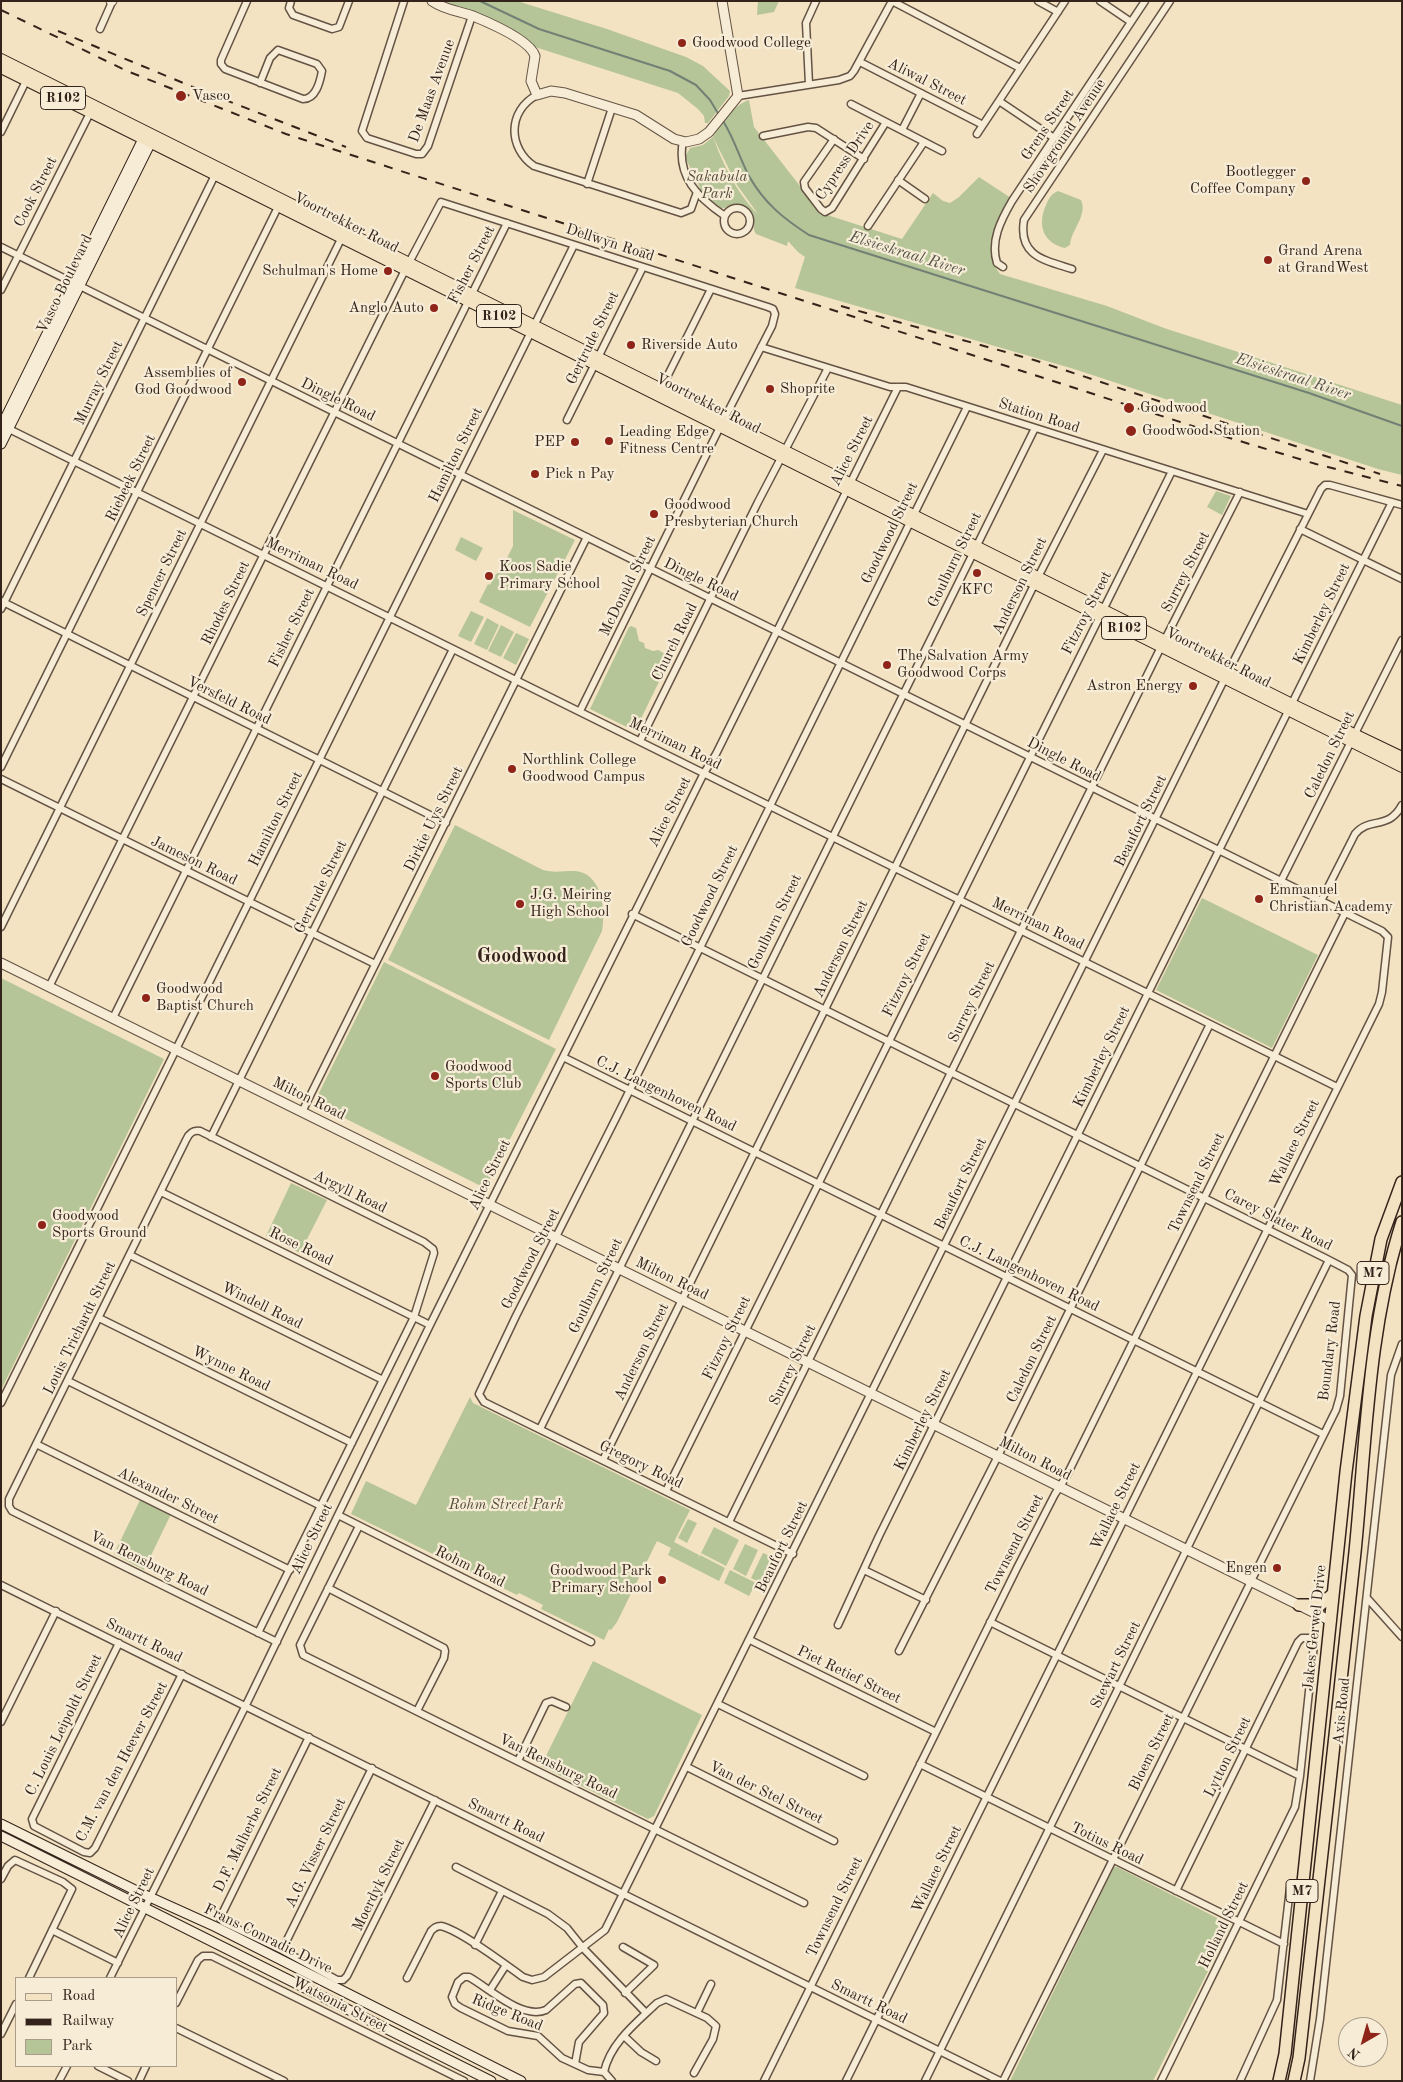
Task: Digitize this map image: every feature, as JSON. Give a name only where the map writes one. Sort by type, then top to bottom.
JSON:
[{"type":"highway","name":"Jakes Gerwel Drive","points":[[1279,2081],[1285,2054],[1330,1620],[1359,1367],[1373,1276],[1387,1220],[1402,1182]]},
{"type":"highway","points":[[1359,1367],[1368,1349],[1384,1259],[1388,1250],[1399,1245],[1388,1233],[1387,1220]]},
{"type":"highway","name":"Jakes Gerwel Drive","points":[[1294,2081],[1299,2058],[1338,1702],[1373,1358],[1382,1299],[1399,1245],[1402,1222]]},
{"type":"highway","points":[[1330,1620],[1337,1617],[1341,1610],[1353,1510],[1361,1488]]},
{"type":"highway","points":[[1299,1605],[1320,1605],[1333,1594]]},
{"type":"highway","points":[[1330,1620],[1337,1624],[1339,1629],[1334,1692],[1338,1702]]},
{"type":"main road","name":"Voortrekker Road","points":[[1,59],[28,77]]},
{"type":"main road","name":"Voortrekker Road","points":[[1,68],[28,77],[92,108],[1354,738],[1402,767]]},
{"type":"main road","name":"Voortrekker Road","points":[[1354,738],[1402,757]]},
{"type":"street","points":[[100,28],[112,1]]},
{"type":"street","points":[[247,1],[223,54],[221,64],[225,69],[260,83],[306,99],[311,98],[314,93],[322,71],[317,64],[278,50],[270,58],[260,83]]},
{"type":"street","points":[[292,1],[289,8],[293,15],[332,29],[339,27],[348,1]]},
{"type":"street","name":"De Maas Avenue","points":[[404,1],[362,131],[368,138],[416,154],[424,152],[428,146],[472,16]]},
{"type":"street","points":[[432,1],[443,8],[472,16],[530,47],[535,56],[531,84],[537,95]]},
{"type":"street","points":[[722,1],[738,96]]},
{"type":"street","points":[[809,84],[806,23],[816,1]]},
{"type":"street","points":[[697,192],[691,209],[681,213],[534,166],[522,155],[514,138],[514,123],[523,106],[537,95],[551,91],[561,92],[638,117],[669,136],[683,142],[699,139],[711,130],[738,96],[850,76],[860,62],[892,1],[1020,68]]},
{"type":"street","points":[[1038,1],[1058,12]]},
{"type":"street","points":[[977,134],[1065,1]]},
{"type":"street","points":[[1100,1],[1132,22]]},
{"type":"street","name":"Grens Street","points":[[1003,267],[997,263],[995,253],[1000,222],[1012,201],[1146,1]]},
{"type":"street","name":"Showground Avenue","points":[[1072,268],[1042,259],[1032,252],[1024,239],[1024,220],[1170,1]]},
{"type":"street","name":"Aliwal Street","points":[[860,62],[983,125]]},
{"type":"street","points":[[1,132],[28,77]]},
{"type":"street","points":[[902,130],[920,93]]},
{"type":"street","points":[[999,101],[1054,138]]},
{"type":"street","points":[[851,104],[942,151]]},
{"type":"street","name":"Cook Street","points":[[1,290],[92,108]]},
{"type":"street","points":[[587,184],[612,108]]},
{"type":"street","name":"Cypress Drive","points":[[834,139],[804,182],[805,188],[821,210],[827,212],[832,208],[886,122]]},
{"type":"street","points":[[763,136],[812,127],[864,159]]},
{"type":"street","name":"Vasco Boulevard","points":[[1,444],[3,427],[148,137]]},
{"type":"street","points":[[683,142],[682,168],[697,192],[725,216]]},
{"type":"street","points":[[868,226],[924,142]]},
{"type":"street","name":"Murray Street","points":[[2,605],[217,171]]},
{"type":"street","points":[[898,180],[926,199]]},
{"type":"street","name":"Dellwyn Road","points":[[439,204],[444,202],[773,309]]},
{"type":"street","name":"Riebeek Street","points":[[1,767],[280,203]]},
{"type":"street","name":"Rhodes Street","points":[[50,986],[439,204]]},
{"type":"street","points":[[733,209],[743,209],[750,217],[750,227],[743,234],[734,234],[725,226],[725,216],[733,209]]},
{"type":"street","name":"Fisher Street","points":[[113,1018],[507,223]]},
{"type":"street","name":"Spencer Street","points":[[1,927],[343,234]]},
{"type":"street","name":"Hamilton Street","points":[[1,1404],[574,245]]},
{"type":"street","name":"Dingle Road","points":[[1,247],[1382,931],[1388,937]]},
{"type":"street","name":"Gertrude Street","points":[[567,420],[643,267]]},
{"type":"street","points":[[660,392],[711,289]]},
{"type":"street","name":"McDonald Street","points":[[580,712],[774,319],[773,309]]},
{"type":"street","name":"Station Road","points":[[761,346],[890,387],[906,387],[1308,514]]},
{"type":"street","name":"Church Road","points":[[640,741],[828,368]]},
{"type":"street","name":"Alice Street","points":[[111,1977],[246,1705],[632,914],[704,773],[716,754],[898,387]]},
{"type":"street","name":"Goodwood Street","points":[[480,1397],[481,1387],[967,407]]},
{"type":"street","name":"Merriman Road","points":[[3,427],[1337,1087]]},
{"type":"street","name":"Goulburn Street","points":[[540,1429],[1035,428]]},
{"type":"street","name":"Anderson Street","points":[[603,1460],[1103,450]]},
{"type":"street","name":"Fitzroy Street","points":[[666,1491],[958,899],[1172,471]]},
{"type":"street","name":"Beaufort Street","points":[[506,1965],[524,1977],[535,1980],[544,1977],[605,1930],[1227,675],[1323,486],[1330,485],[1392,502]]},
{"type":"street","name":"Surrey Street","points":[[729,1522],[1163,643],[1240,492]]},
{"type":"street","points":[[1392,502],[1402,505]]},
{"type":"street","name":"Kimberley Street","points":[[838,1625],[1077,1135],[1392,502]]},
{"type":"street","points":[[1300,529],[1402,579]]},
{"type":"street","name":"Dirkie Uys Street","points":[[302,1112],[587,537]]},
{"type":"street","name":"Versfeld Road","points":[[2,605],[67,634],[446,822]]},
{"type":"street","name":"Caledon Street","points":[[1282,882],[1402,640]]},
{"type":"street","name":"Gertrude Street","points":[[211,1137],[453,648]]},
{"type":"street","name":"Jameson Road","points":[[1,779],[375,964]]},
{"type":"street","points":[[1321,901],[1355,834],[1364,826],[1389,820],[1402,805]]},
{"type":"street","name":"Townsend Street","points":[[764,2081],[990,1622],[1060,1487],[1345,913]]},
{"type":"street","name":"Carey Slater Road","points":[[632,914],[1348,1270]]},
{"type":"street","name":"Wallace Street","points":[[846,2081],[1381,998],[1388,937]]},
{"type":"street","name":"Milton Road","points":[[1,963],[1330,1620]]},
{"type":"street","name":"Caledon Street","points":[[899,1650],[998,1456],[1210,1024]]},
{"type":"street","name":"C.J. Langenhoven Road","points":[[563,1057],[1323,1434]]},
{"type":"street","name":"Argyll Road","points":[[192,1132],[200,1132],[211,1137],[430,1246],[433,1249],[434,1258],[414,1317]]},
{"type":"street","name":"Louis Trichardt Street","points":[[10,1509],[9,1499],[192,1132]]},
{"type":"street","name":"Rose Road","points":[[161,1192],[430,1325]]},
{"type":"street","name":"Windell Road","points":[[130,1255],[382,1380]]},
{"type":"street","name":"Stewart Street","points":[[925,2081],[1330,1260]]},
{"type":"street","name":"Boundary Road","points":[[1323,1434],[1336,1410],[1340,1396],[1352,1278],[1348,1270]]},
{"type":"street","name":"Alice Street","points":[[258,1633],[414,1317]]},
{"type":"street","name":"Wynne Road","points":[[98,1318],[352,1443]]},
{"type":"street","name":"Axis Road","points":[[1310,2081],[1320,2019],[1391,1375],[1402,1344]]},
{"type":"street","points":[[68,1381],[321,1506]]},
{"type":"street","name":"Gregory Road","points":[[480,1397],[484,1402],[792,1554]]},
{"type":"street","name":"Bloem Street","points":[[1002,2081],[1323,1434]]},
{"type":"street","name":"Alexander Street","points":[[36,1444],[290,1570]]},
{"type":"street","name":"Van Rensburg Road","points":[[10,1509],[276,1642]]},
{"type":"street","name":"Rohm Road","points":[[338,1515],[591,1642]]},
{"type":"street","points":[[359,1526],[328,1588],[436,1643],[445,1651],[444,1658],[418,1711]]},
{"type":"street","points":[[864,1570],[926,1600]]},
{"type":"street","name":"Smartt Road","points":[[1,1584],[940,2052],[1002,2081]]},
{"type":"street","name":"Van Rensburg Road","points":[[328,1588],[300,1645],[301,1653],[804,1904]]},
{"type":"street","points":[[1367,1598],[1402,1637]]},
{"type":"street","points":[[1,1722],[56,1612]]},
{"type":"street","points":[[990,1622],[1300,1776]]},
{"type":"street","name":"Lytton Street","points":[[1176,1891],[1298,1642],[1306,1637]]},
{"type":"street","name":"Holland Street","points":[[1161,2081],[1295,1807],[1314,1644],[1312,1640],[1306,1637]]},
{"type":"street","name":"Piet Retief Street","points":[[750,1640],[936,1732]]},
{"type":"street","name":"C. Louis Leipoldt Street","points":[[32,1819],[119,1643]]},
{"type":"street","name":"C.M. van den Heever Street","points":[[32,1819],[34,1826],[84,1852],[90,1853],[182,1674]]},
{"type":"street","points":[[518,1762],[546,1703],[552,1701],[566,1707]]},
{"type":"street","points":[[718,1704],[864,1776]]},
{"type":"street","name":"D.F. Malherbe Street","points":[[309,1737],[220,1916],[223,1922],[282,1950],[337,1980],[343,1980]]},
{"type":"street","name":"Totius Road","points":[[920,1764],[1112,1861],[1284,1944]]},
{"type":"street","name":"Van der Stel Street","points":[[687,1767],[834,1841]]},
{"type":"street","name":"A.G. Visser Street","points":[[282,1950],[372,1768]]},
{"type":"street","name":"Moerdyk Street","points":[[343,1980],[347,1976],[435,1800]]},
{"type":"street","name":"Frans Conradie Drive","points":[[1,1824],[150,1898],[216,1927],[521,2081]]},
{"type":"street","name":"Frans Conradie Drive","points":[[1,1836],[491,2081]]},
{"type":"street","points":[[1,1879],[12,1861],[20,1861],[63,1882],[72,1889],[29,1977]]},
{"type":"street","points":[[456,1867],[548,1914],[567,1928],[583,1948],[646,2013]]},
{"type":"street","points":[[1240,2081],[1276,2006],[1290,1888]]},
{"type":"street","points":[[476,1945],[502,1891]]},
{"type":"street","points":[[407,1978],[431,1931],[436,1927],[448,1930],[476,1945],[506,1965]]},
{"type":"street","points":[[52,1930],[118,1963]]},
{"type":"street","points":[[623,1947],[654,1965],[625,1993]]},
{"type":"street","name":"Watsonia Street","points":[[178,1999],[196,1963],[203,1956],[217,1957],[464,2081]]},
{"type":"street","name":"Ridge Road","points":[[490,1990],[506,1965]]},
{"type":"street","name":"Ridge Road","points":[[575,2064],[579,2042],[604,2013],[603,2005],[585,1986],[577,1982],[546,2010],[540,2012],[513,2006],[469,1977],[464,1977],[458,1982],[452,1997],[455,2004],[461,2008],[508,2030],[538,2036],[556,2055],[575,2064],[588,2070],[604,2072]]},
{"type":"street","points":[[697,2013],[711,1984]]},
{"type":"street","points":[[612,2081],[604,2072],[607,2058],[624,2036],[646,2013],[657,2003],[666,1999],[697,2013],[716,2026],[716,2030],[694,2073]]},
{"type":"street","points":[[1,2034],[15,2006]]},
{"type":"street","points":[[178,2029],[284,2081]]},
{"type":"street","points":[[624,2036],[641,2052],[656,2061]]},
{"type":"street","points":[[59,2081],[66,2067]]},
{"type":"street","points":[[100,2067],[128,2081]]},
{"type":"street","points":[[138,2081],[145,2067]]},
{"type":"green space","points":[[437,1],[517,1],[607,29],[686,57],[703,66],[730,91],[729,96],[708,123],[705,123],[704,116],[698,109],[678,93],[535,47],[526,39]]},
{"type":"green space","points":[[758,1],[779,1],[774,12],[757,15]]},
{"type":"green space","name":"Sakabula Park","points":[[749,100],[754,127],[821,213],[902,239],[933,193],[943,201],[950,203],[959,197],[979,177],[1011,198],[996,226],[991,245],[994,264],[1000,274],[1107,306],[1164,328],[1402,405],[1402,475],[1378,469],[1074,369],[795,288],[805,257],[788,241],[787,246],[756,234],[753,214],[746,207],[721,208],[705,197],[699,189],[685,157],[690,148],[703,145],[713,137],[733,110]],"holes":[[[713,137],[737,185],[758,214],[750,206],[731,178]]]},
{"type":"green space","points":[[1058,191],[1081,200],[1083,206],[1081,217],[1070,245],[1065,248],[1051,242],[1042,226],[1043,212],[1049,198]]},
{"type":"green space","points":[[1216,491],[1231,496],[1222,515],[1207,507]]},
{"type":"green space","points":[[513,510],[575,540],[530,627],[479,602],[488,584],[490,585],[496,574],[500,572],[513,546]]},
{"type":"green space","points":[[461,537],[483,548],[476,561],[455,550]]},
{"type":"green space","points":[[471,611],[484,617],[471,642],[458,636]]},
{"type":"green space","points":[[487,618],[499,625],[487,650],[474,644]]},
{"type":"green space","points":[[501,625],[514,632],[501,657],[488,651]]},
{"type":"green space","points":[[631,626],[636,628],[639,641],[644,643],[645,648],[653,651],[658,650],[671,657],[635,731],[590,709]]},
{"type":"green space","points":[[516,633],[529,639],[516,665],[503,658]]},
{"type":"green space","points":[[455,825],[543,870],[583,873],[591,878],[600,894],[603,913],[602,931],[549,1040],[388,960]]},
{"type":"green space","points":[[1202,898],[1318,955],[1272,1048],[1156,990]]},
{"type":"green space","name":"Goodwood Sports Club","points":[[384,962],[556,1049],[485,1188],[314,1103]]},
{"type":"green space","name":"Goodwood Sports Ground","points":[[1,978],[164,1059],[1,1390]]},
{"type":"green space","points":[[291,1183],[327,1200],[300,1253],[266,1236]]},
{"type":"green space","name":"Rohm Street Park","points":[[470,1397],[473,1403],[690,1510],[674,1542],[699,1555],[698,1558],[700,1555],[725,1568],[719,1581],[668,1555],[671,1548],[657,1541],[617,1622],[611,1630],[609,1629],[604,1640],[541,1609],[543,1605],[519,1593],[517,1595],[351,1514],[366,1481],[416,1505]]},
{"type":"green space","points":[[141,1498],[171,1514],[144,1570],[114,1554]]},
{"type":"green space","points":[[688,1519],[697,1523],[687,1543],[678,1538]]},
{"type":"green space","points":[[714,1527],[739,1540],[726,1566],[701,1553]]},
{"type":"green space","points":[[745,1544],[758,1550],[746,1576],[733,1569]]},
{"type":"green space","points":[[763,1553],[777,1559],[764,1584],[751,1578]]},
{"type":"green space","points":[[730,1570],[756,1583],[749,1596],[724,1583]]},
{"type":"green space","points":[[593,1661],[702,1715],[654,1816],[648,1819],[541,1766]]},
{"type":"green space","points":[[1114,1867],[1231,1925],[1153,2081],[1010,2081]]},
{"type":"waterway","name":"Elsieskraal River","points":[[480,1],[539,29],[670,71],[696,85],[710,100],[719,115]]},
{"type":"waterway","name":"Elsieskraal River","points":[[723,121],[749,176],[761,194],[791,223],[809,235],[1309,393],[1402,426]]},
{"type":"railway","points":[[1,10],[127,71],[286,134],[1233,439],[1316,464],[1402,486]]},
{"type":"railway","points":[[58,31],[205,92],[346,147]]},
{"type":"railway","points":[[841,306],[1034,360],[1380,474]]},
{"type":"place","name":"Goodwood College","points":[[682,43]]},
{"type":"place","name":"Vasco","points":[[181,96]]},
{"type":"place","name":"Bootlegger Coffee Company","points":[[1306,181]]},
{"type":"place","name":"Grand Arena at GrandWest","points":[[1268,260]]},
{"type":"place","name":"Schulman's Home","points":[[388,271]]},
{"type":"place","name":"Anglo Auto","points":[[434,308]]},
{"type":"place","name":"Riverside Auto","points":[[631,345]]},
{"type":"place","name":"Assemblies of God Goodwood","points":[[242,382]]},
{"type":"place","name":"Shoprite","points":[[770,389]]},
{"type":"place","name":"Goodwood","points":[[1129,408]]},
{"type":"place","name":"Goodwood Station","points":[[1131,431]]},
{"type":"place","name":"Leading Edge Fitness Centre","points":[[609,441]]},
{"type":"place","name":"PEP","points":[[575,442]]},
{"type":"place","name":"Pick n Pay","points":[[535,474]]},
{"type":"place","name":"Goodwood Presbyterian Church","points":[[654,514]]},
{"type":"place","name":"KFC","points":[[977,573]]},
{"type":"place","name":"Koos Sadie Primary School","points":[[489,576]]},
{"type":"place","name":"The Salvation Army Goodwood Corps","points":[[887,665]]},
{"type":"place","name":"Astron Energy","points":[[1193,686]]},
{"type":"place","name":"Northlink College Goodwood Campus","points":[[512,769]]},
{"type":"place","name":"Emmanuel Christian Academy","points":[[1259,899]]},
{"type":"place","name":"J.G. Meiring High School","points":[[520,904]]},
{"type":"place","name":"Goodwood Baptist Church","points":[[146,998]]},
{"type":"place","name":"Goodwood Sports Club","points":[[435,1076]]},
{"type":"place","name":"Goodwood Sports Ground","points":[[42,1225]]},
{"type":"place","name":"Engen","points":[[1277,1568]]},
{"type":"place","name":"Goodwood Park Primary School","points":[[662,1580]]},
{"type":"district","name":"Goodwood","points":[[522,957]]}]
